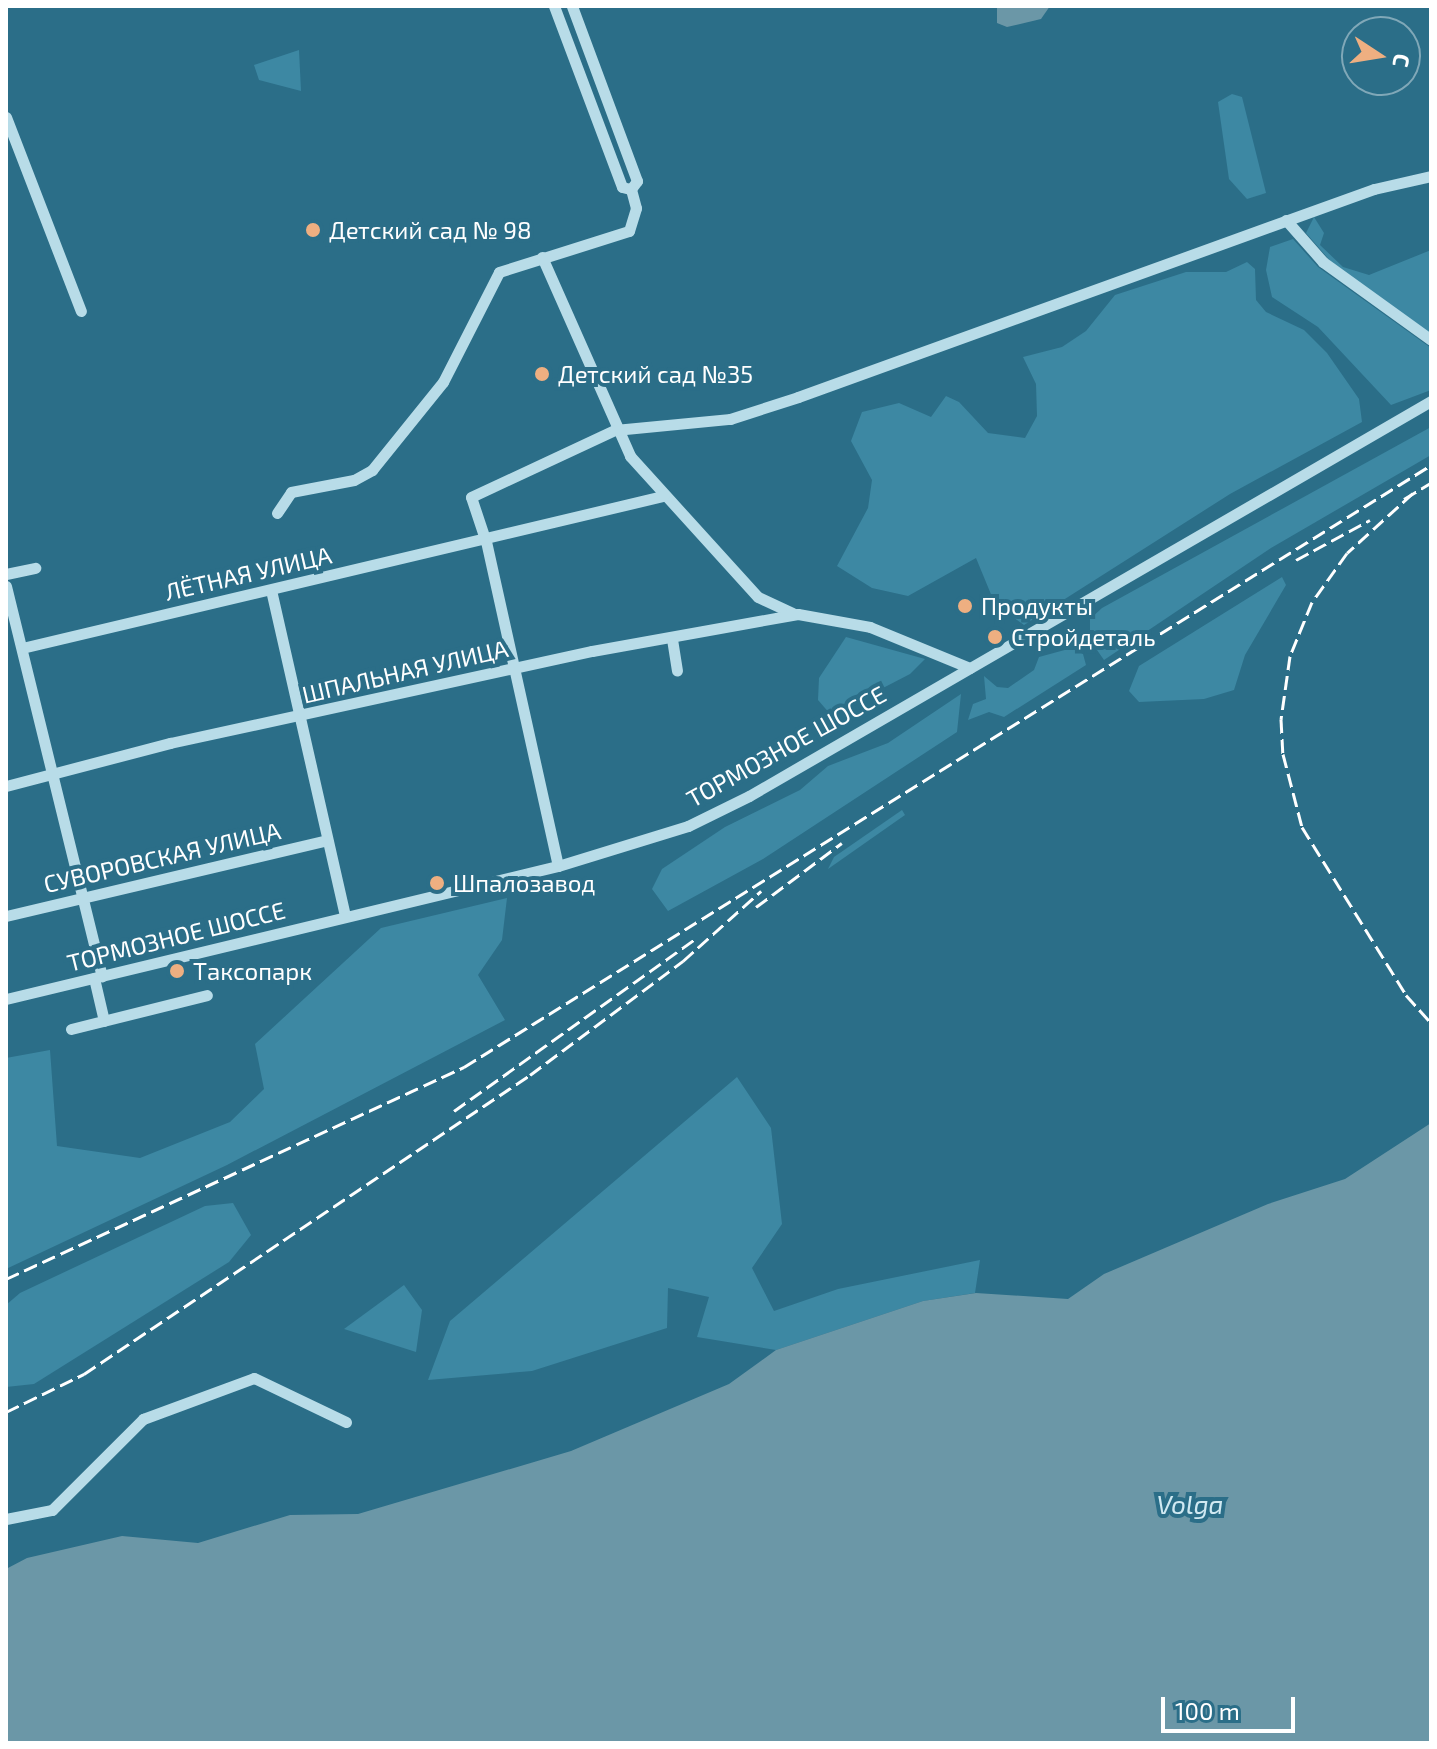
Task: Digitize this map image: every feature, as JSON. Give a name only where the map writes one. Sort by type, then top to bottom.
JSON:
[{"type":"street","points":[[554,6],[622,187],[631,189]]},
{"type":"street","points":[[572,6],[637,181],[631,189]]},
{"type":"street","points":[[6,117],[81,311]]},
{"type":"street","points":[[558,866],[486,542],[471,497],[615,430],[730,419],[1286,220],[1431,176]]},
{"type":"street","points":[[277,513],[291,492],[354,480],[372,470],[443,382],[499,272],[629,231],[636,208],[631,189]]},
{"type":"street","points":[[1286,220],[1323,262],[1431,340]]},
{"type":"street","points":[[542,257],[615,430],[663,496],[758,597],[798,614]]},
{"type":"street","name":"ТОРМОЗНОЕ ШОССЕ","points":[[6,999],[558,866],[655,838],[721,811],[1431,401]]},
{"type":"street","name":"ЛЁТНАЯ УЛИЦА","points":[[22,648],[486,542],[663,496]]},
{"type":"street","points":[[6,574],[35,568]]},
{"type":"street","points":[[6,586],[83,898],[104,1021]]},
{"type":"street","points":[[271,590],[345,917]]},
{"type":"street","name":"ШПАЛЬНАЯ УЛИЦА","points":[[6,786],[170,743],[512,669],[798,614],[870,627],[970,668]]},
{"type":"street","points":[[672,639],[677,671]]},
{"type":"street","name":"СУВОРОВСКАЯ УЛИЦА","points":[[6,916],[327,840]]},
{"type":"street","points":[[71,1029],[207,995]]},
{"type":"street","points":[[6,1519],[52,1510],[143,1419],[254,1378],[346,1422]]},
{"type":"shaded area","points":[[299,50],[301,91],[259,80],[254,65]]},
{"type":"shaded area","points":[[1232,94],[1242,97],[1266,193],[1247,199],[1229,179],[1218,102]]},
{"type":"shaded area","points":[[1314,217],[1324,233],[1320,245],[1343,267],[1369,275],[1431,250],[1431,334],[1340,272],[1306,233]]},
{"type":"shaded area","points":[[1293,239],[1318,267],[1431,348],[1431,390],[1391,405],[1318,327],[1272,297],[1266,270],[1270,247]]},
{"type":"shaded area","points":[[1247,262],[1255,269],[1256,300],[1266,312],[1304,330],[1327,353],[1359,399],[1362,422],[1230,494],[1024,625],[995,604],[976,558],[908,596],[872,588],[837,566],[868,508],[872,480],[851,441],[862,412],[899,403],[931,417],[946,396],[959,402],[988,433],[1025,438],[1037,416],[1036,384],[1023,357],[1062,347],[1086,331],[1115,295],[1186,272],[1226,272]]},
{"type":"shaded area","points":[[1431,427],[1431,455],[1271,548],[1104,660],[1090,640],[1090,619],[1102,608]]},
{"type":"shaded area","points":[[1282,577],[1286,585],[1245,655],[1234,690],[1204,699],[1139,702],[1129,691],[1139,666]]},
{"type":"shaded area","points":[[846,637],[925,659],[910,674],[831,715],[818,700],[819,678]]},
{"type":"shaded area","points":[[1072,648],[1083,654],[1086,665],[1004,717],[989,712],[968,720],[973,704],[986,699],[984,676],[997,687],[1008,688],[1034,670],[1039,657]]},
{"type":"shaded area","points":[[961,694],[957,732],[763,859],[668,911],[652,889],[662,869],[725,827],[800,790],[828,766],[888,743]]},
{"type":"shaded area","points":[[902,810],[905,815],[828,869],[834,857]]},
{"type":"shaded area","points":[[507,898],[502,940],[478,975],[505,1020],[227,1165],[6,1269],[6,1058],[50,1050],[57,1146],[140,1158],[230,1122],[264,1089],[255,1044],[381,928]]},
{"type":"shaded area","points":[[737,1077],[771,1128],[782,1224],[752,1268],[774,1311],[838,1289],[980,1260],[975,1293],[923,1301],[776,1350],[697,1337],[709,1297],[668,1288],[667,1328],[532,1371],[428,1380],[450,1321]]},
{"type":"shaded area","points":[[233,1203],[251,1235],[229,1262],[34,1384],[6,1387],[6,1305],[20,1293],[205,1206]]},
{"type":"shaded area","points":[[404,1285],[422,1310],[416,1352],[344,1329]]},
{"type":"water","points":[[997,6],[1050,6],[1041,19],[1007,27],[997,23]]},
{"type":"water","name":"Volga","points":[[1431,1123],[1431,1743],[6,1743],[6,1569],[27,1558],[122,1536],[198,1543],[290,1515],[358,1514],[571,1451],[729,1384],[776,1350],[923,1301],[976,1293],[1068,1299],[1104,1274],[1268,1204],[1345,1179]]},
{"type":"railway","points":[[6,1279],[464,1067],[1431,465]]},
{"type":"railway","points":[[1404,499],[1431,483]]},
{"type":"railway","points":[[1413,493],[1347,553],[1312,602],[1290,656],[1281,719],[1283,754],[1302,827],[1406,995],[1431,1023]]},
{"type":"railway","points":[[1296,560],[1370,520]]},
{"type":"railway","points":[[756,907],[842,843]]},
{"type":"railway","points":[[6,1412],[84,1374],[530,1075],[683,961],[761,891]]},
{"type":"railway","points":[[454,1111],[695,939]]},
{"type":"place","name":"Детский сад № 98","points":[[313,230]]},
{"type":"place","name":"Детский сад №35","points":[[542,374]]},
{"type":"place","name":"Продукты","points":[[965,606]]},
{"type":"place","name":"Стройдеталь","points":[[995,637]]},
{"type":"place","name":"Шпалозавод","points":[[437,883]]},
{"type":"place","name":"Таксопарк","points":[[177,971]]}]
